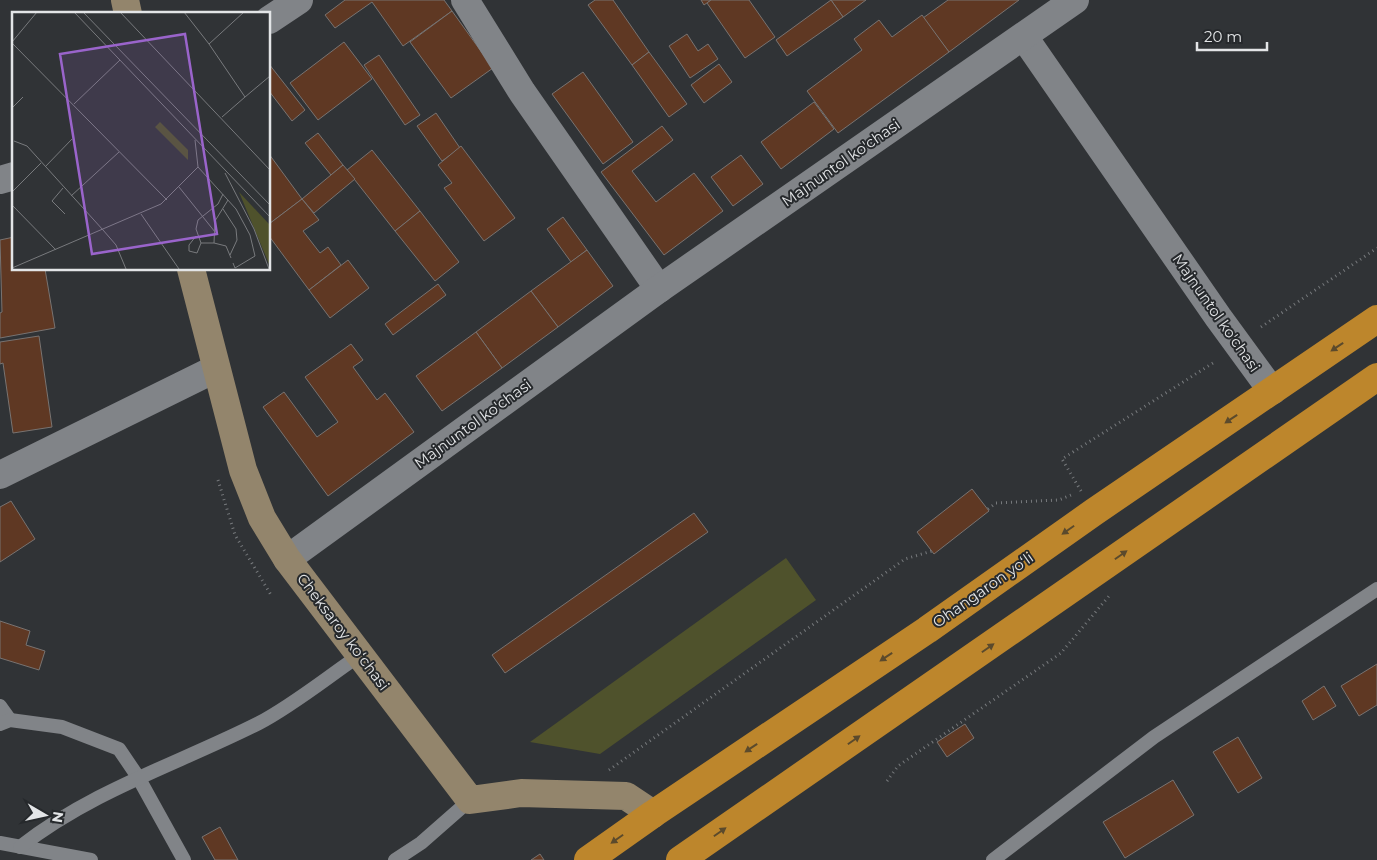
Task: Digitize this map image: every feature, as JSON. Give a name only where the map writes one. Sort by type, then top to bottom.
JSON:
[{"type":"highway","name":"Ohangaron yoʻli","points":[[588,860],[653,814],[927,630],[1094,512],[1377,319]]},
{"type":"highway","points":[[680,860],[1377,376]]},
{"type":"street","points":[[270,19],[299,0]]},
{"type":"street","points":[[465,0],[522,92],[659,289]]},
{"type":"street","name":"Majnuntol ko'chasi","points":[[287,559],[659,289],[1075,0]]},
{"type":"street","name":"Majnuntol ko'chasi","points":[[1024,37],[1212,309],[1272,391]]},
{"type":"street","name":"Cheksaroy koʻchasi","points":[[191,270],[243,470],[262,518],[287,559],[470,800]]},
{"type":"street","points":[[0,475],[216,369]]},
{"type":"street","points":[[470,800],[521,793],[626,796],[653,814]]},
{"type":"lane","points":[[993,860],[1154,738],[1377,590]]},
{"type":"lane","points":[[20,847],[51,823],[138,776],[260,722],[360,655]]},
{"type":"lane","points":[[0,706],[5,722],[62,727],[119,750],[138,776],[184,860]]},
{"type":"lane","points":[[395,860],[421,843],[470,800]]},
{"type":"lane","points":[[0,843],[91,860]]},
{"type":"path","points":[[1261,327],[1377,248]]},
{"type":"path","points":[[988,509],[996,503],[1059,500],[1081,492],[1062,459],[1213,363]]},
{"type":"path","points":[[607,771],[905,559],[932,551]]},
{"type":"path","points":[[887,781],[898,766],[1061,653],[1112,592]]},
{"type":"green space","points":[[786,558],[816,600],[600,754],[530,742]]},
{"type":"building","points":[[345,0],[444,0],[452,11],[403,46],[372,2],[335,28],[325,15]]},
{"type":"building","points":[[595,0],[613,0],[649,52],[632,65],[588,5]]},
{"type":"building","points":[[701,0],[711,0],[704,5]]},
{"type":"building","points":[[711,0],[749,0],[775,37],[745,58],[707,3]]},
{"type":"building","points":[[831,0],[866,0],[843,17]]},
{"type":"building","points":[[831,0],[843,17],[787,56],[776,40]]},
{"type":"building","points":[[948,0],[1019,0],[949,52],[923,18]]},
{"type":"building","points":[[452,11],[493,68],[451,98],[410,42]]},
{"type":"building","points":[[922,15],[949,52],[838,133],[807,91],[862,50],[854,39],[879,20],[892,37]]},
{"type":"building","points":[[687,34],[698,51],[708,44],[718,59],[690,78],[669,46]]},
{"type":"building","points":[[344,42],[372,79],[318,120],[290,83]]},
{"type":"building","points":[[649,52],[687,104],[669,117],[632,65]]},
{"type":"building","points":[[379,55],[420,115],[405,125],[364,65]]},
{"type":"building","points":[[719,64],[732,82],[704,103],[691,85]]},
{"type":"building","points":[[270,65],[305,110],[292,121],[270,92]]},
{"type":"building","points":[[583,72],[633,142],[603,164],[552,94]]},
{"type":"building","points":[[814,102],[834,129],[781,169],[761,142]]},
{"type":"building","points":[[436,113],[460,148],[442,161],[417,126]]},
{"type":"building","points":[[662,126],[673,140],[632,171],[656,202],[694,173],[723,211],[664,255],[601,172]]},
{"type":"building","points":[[318,133],[343,165],[331,175],[305,143]]},
{"type":"building","points":[[461,146],[515,218],[484,241],[444,188],[452,183],[438,165]]},
{"type":"building","points":[[372,150],[420,211],[395,231],[347,170]]},
{"type":"building","points":[[270,155],[302,199],[270,223]]},
{"type":"building","points":[[741,155],[763,184],[733,206],[711,177]]},
{"type":"building","points":[[343,165],[355,179],[314,213],[302,199]]},
{"type":"building","points":[[302,199],[319,220],[303,231],[320,253],[328,247],[341,265],[309,290],[270,237],[270,223]]},
{"type":"building","points":[[420,211],[459,262],[435,281],[395,231]]},
{"type":"building","points":[[563,217],[587,250],[571,262],[547,229]]},
{"type":"building","points":[[12,237],[12,270],[45,270],[55,328],[0,338],[0,313],[2,312],[0,240]]},
{"type":"building","points":[[587,250],[613,286],[558,327],[531,291]]},
{"type":"building","points":[[348,260],[369,288],[330,318],[309,290]]},
{"type":"building","points":[[438,284],[446,295],[393,335],[385,324]]},
{"type":"building","points":[[531,291],[558,327],[502,368],[476,332]]},
{"type":"building","points":[[476,332],[502,368],[442,411],[416,376]]},
{"type":"building","points":[[39,336],[52,427],[13,433],[3,363],[0,364],[0,342]]},
{"type":"building","points":[[351,344],[363,360],[353,367],[377,400],[385,393],[414,432],[328,496],[263,407],[284,392],[317,437],[338,422],[305,377]]},
{"type":"building","points":[[972,489],[989,511],[934,554],[917,532]]},
{"type":"building","points":[[11,501],[35,539],[0,562],[0,507]]},
{"type":"building","points":[[694,513],[708,532],[505,673],[492,655]]},
{"type":"building","points":[[0,621],[30,631],[26,645],[45,651],[39,670],[0,658]]},
{"type":"building","points":[[1377,664],[1377,705],[1359,716],[1341,686]]},
{"type":"building","points":[[1324,686],[1336,706],[1313,720],[1302,701]]},
{"type":"building","points":[[965,724],[974,738],[947,757],[937,742]]},
{"type":"building","points":[[1238,737],[1262,778],[1238,793],[1213,752]]},
{"type":"building","points":[[1173,780],[1194,815],[1125,858],[1103,822]]},
{"type":"building","points":[[220,827],[238,860],[215,860],[202,837]]},
{"type":"building","points":[[540,854],[544,860],[531,860]]}]
